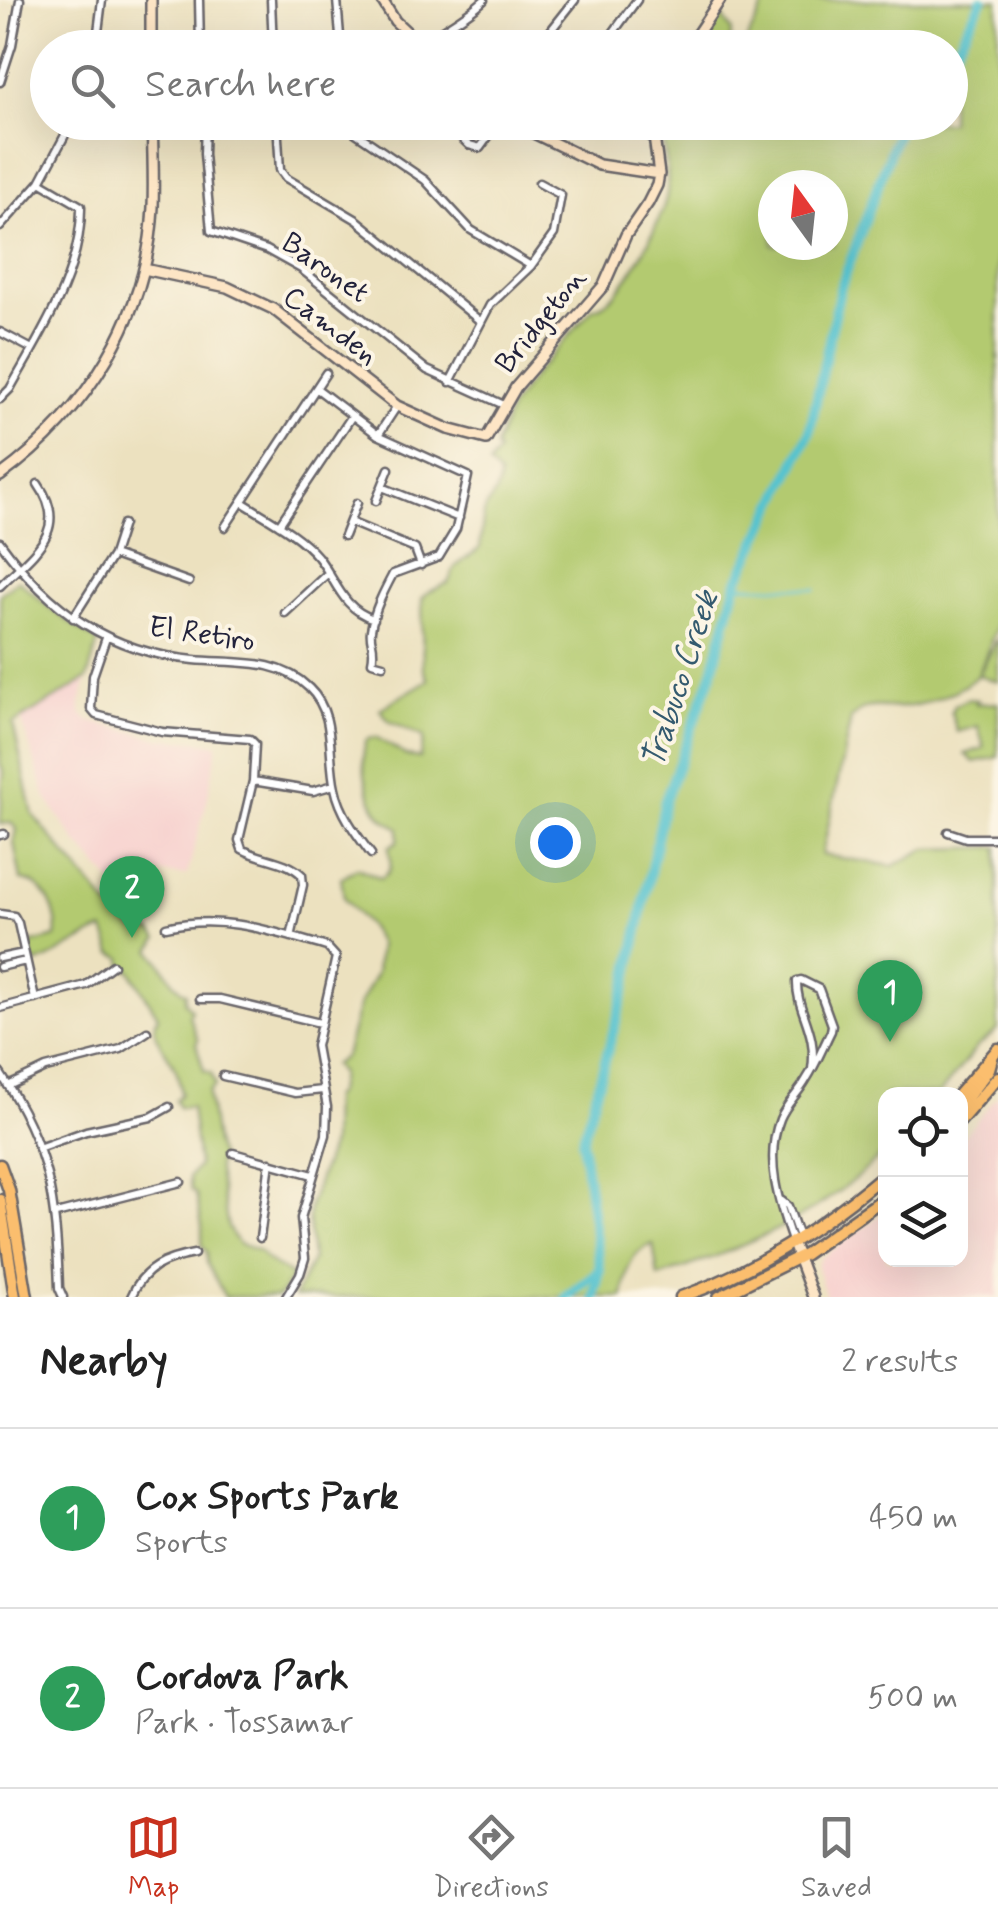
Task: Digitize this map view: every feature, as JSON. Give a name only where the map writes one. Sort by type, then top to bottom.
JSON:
[{"type":"main road","points":[[965,1087],[996,1052]]},
{"type":"main road","points":[[968,1097],[989,1069],[996,1052]]},
{"type":"main road","points":[[968,1112],[998,1078]]},
{"type":"main road","points":[[0,1165],[27,1297]]},
{"type":"main road","points":[[681,1297],[750,1267],[840,1210],[881,1177]]},
{"type":"main road","points":[[0,1200],[14,1297]]},
{"type":"main road","points":[[718,1297],[801,1256],[878,1203]]},
{"type":"street","points":[[0,82],[20,0]]},
{"type":"street","points":[[98,30],[102,0]]},
{"type":"street","points":[[151,0],[152,30]]},
{"type":"street","points":[[199,0],[200,30]]},
{"type":"street","points":[[271,0],[272,30]]},
{"type":"street","points":[[337,0],[340,30]]},
{"type":"street","points":[[382,0],[405,30]]},
{"type":"street","points":[[440,30],[468,15],[484,0]]},
{"type":"street","points":[[551,30],[574,0]]},
{"type":"street","points":[[615,30],[636,0]]},
{"type":"street","points":[[700,30],[720,0]]},
{"type":"street","points":[[0,227],[40,182],[64,140]]},
{"type":"street","points":[[0,476],[54,431],[86,394],[128,321],[144,269],[153,210],[152,140]]},
{"type":"street","name":"Baronet","points":[[204,140],[211,231],[268,250],[302,269],[402,351],[450,382],[504,405]]},
{"type":"street","points":[[278,140],[280,170],[286,178],[357,220],[480,321]]},
{"type":"street","points":[[366,140],[425,180],[472,230],[531,266]]},
{"type":"street","points":[[464,140],[480,148],[486,140]]},
{"type":"street","points":[[543,140],[599,165],[659,174],[654,140]]},
{"type":"street","name":"Bridgeton","points":[[480,440],[490,435],[504,405],[604,284],[626,235],[658,185],[659,174]]},
{"type":"street","points":[[0,399],[10,389],[51,315],[76,248],[81,206],[40,182]]},
{"type":"street","points":[[450,382],[490,306],[531,266],[554,234],[561,195],[540,183]]},
{"type":"street","name":"Camden","points":[[144,269],[227,288],[272,309],[397,406],[480,440]]},
{"type":"street","points":[[50,278],[63,283]]},
{"type":"street","points":[[0,332],[32,349]]},
{"type":"street","points":[[225,527],[326,373]]},
{"type":"street","points":[[316,388],[378,435],[467,474],[459,518],[439,557],[393,574],[370,633],[375,646],[372,661],[383,665]]},
{"type":"street","points":[[378,435],[397,406]]},
{"type":"street","points":[[279,526],[352,416]]},
{"type":"street","points":[[376,501],[389,469]]},
{"type":"street","points":[[0,586],[42,545],[50,523],[50,502],[38,484]]},
{"type":"street","points":[[382,486],[459,518]]},
{"type":"street","points":[[242,502],[318,558],[344,599],[374,619]]},
{"type":"street","points":[[344,536],[357,503]]},
{"type":"street","points":[[350,522],[415,549],[421,565]]},
{"type":"street","points":[[73,618],[113,555],[123,524]]},
{"type":"street","name":"El Retiro","points":[[0,542],[19,569],[73,618],[106,638],[170,656],[263,664],[288,672],[312,691],[326,715],[334,785],[344,814],[371,854]]},
{"type":"street","points":[[113,555],[189,582]]},
{"type":"street","points":[[286,613],[327,574]]},
{"type":"street","points":[[106,638],[93,676],[91,709],[96,715],[162,732],[250,739],[255,744],[253,781],[240,840],[242,849],[249,853],[277,861],[302,875],[304,885],[291,937]]},
{"type":"street","points":[[253,781],[313,791],[334,785]]},
{"type":"street","points":[[948,832],[966,838],[998,838]]},
{"type":"street","points":[[0,914],[14,916],[18,923],[35,999]]},
{"type":"street","points":[[166,926],[231,922],[327,948],[336,957],[316,1046],[327,1107],[326,1135],[301,1218],[305,1258],[286,1297]]},
{"type":"street","points":[[0,958],[25,957]]},
{"type":"street","points":[[0,966],[25,957]]},
{"type":"street","points":[[0,1008],[86,985],[112,964]]},
{"type":"street","points":[[812,1070],[812,1034],[797,990],[797,981],[801,980],[819,989],[832,1025],[812,1070],[785,1109],[776,1134],[774,1170],[781,1209],[796,1239],[813,1297]]},
{"type":"street","points":[[200,1000],[220,1000],[320,1024]]},
{"type":"street","points":[[8,1086],[46,1068],[121,1049],[147,1032]]},
{"type":"street","points":[[0,1074],[41,1147],[56,1214],[59,1288],[63,1297]]},
{"type":"street","points":[[223,1076],[295,1092],[323,1090]]},
{"type":"street","points":[[41,1147],[86,1131],[152,1117],[169,1107]]},
{"type":"street","points":[[233,1153],[313,1175]]},
{"type":"street","points":[[260,1238],[270,1162]]},
{"type":"street","points":[[56,1214],[181,1182]]},
{"type":"street","points":[[131,1297],[150,1269],[194,1254]]},
{"type":"shaded area","points":[[87,679],[81,713],[88,721],[158,738],[218,744],[187,875],[152,873],[119,890],[77,843],[46,798],[21,718]]},
{"type":"shaded area","points":[[998,1095],[998,1297],[826,1297],[817,1267],[820,1259],[878,1217],[878,1267],[968,1267],[968,1131]]},
{"type":"green space","points":[[767,0],[998,0],[998,622],[979,674],[998,638],[998,682],[978,675],[933,700],[904,707],[870,707],[851,719],[822,855],[893,866],[926,849],[998,847],[998,1030],[978,1046],[945,1087],[878,1087],[878,1158],[835,1194],[780,1228],[658,1277],[653,1244],[633,1258],[623,1297],[294,1297],[312,1260],[308,1217],[331,1144],[332,1098],[340,1074],[333,1065],[345,1056],[359,1005],[376,973],[379,945],[371,929],[344,898],[341,878],[357,868],[381,878],[391,865],[389,847],[398,841],[399,828],[378,812],[369,792],[364,769],[367,739],[376,737],[407,756],[420,758],[424,737],[389,721],[380,709],[428,680],[423,668],[422,599],[448,583],[455,567],[480,548],[484,514],[499,483],[499,476],[489,465],[498,452],[495,447],[511,407],[593,308],[616,293],[628,277],[658,222],[667,193],[663,140],[968,140],[968,30],[752,30]]},
{"type":"green space","points":[[722,16],[731,30],[710,30]]},
{"type":"green space","points":[[18,580],[98,642],[87,679],[13,724],[33,815],[111,909],[134,930],[151,931],[158,939],[151,950],[186,993],[204,1071],[211,1073],[215,1085],[208,1093],[221,1159],[218,1171],[228,1227],[239,1244],[258,1250],[292,1276],[279,1297],[225,1297],[207,1263],[196,1194],[191,1190],[189,1177],[198,1166],[191,1107],[179,1108],[175,1100],[181,1094],[178,1078],[156,1036],[158,1016],[130,970],[123,967],[122,958],[112,953],[104,930],[34,964],[29,944],[56,937],[56,920],[44,893],[21,880],[14,843],[17,829],[11,823],[0,824],[4,773],[0,764],[0,594]]},
{"type":"green space","points":[[968,699],[978,700],[976,704],[998,703],[998,757],[974,762],[965,754],[984,748],[978,726],[957,732],[951,712]]},
{"type":"waterway","name":"Trabuco Creek","points":[[966,30],[982,0]]},
{"type":"waterway","name":"Trabuco Creek","points":[[594,1297],[600,1270],[582,1141],[628,980],[665,800],[712,674],[736,585],[809,434],[840,289],[894,140]]},
{"type":"waterway","points":[[736,585],[816,589]]},
{"type":"waterway","name":"Trabuco Creek","points":[[566,1297],[599,1270]]},
{"type":"place","name":"Cordova Park","points":[[132,938]]},
{"type":"place","name":"Cox Sports Park","points":[[890,1042]]}]
